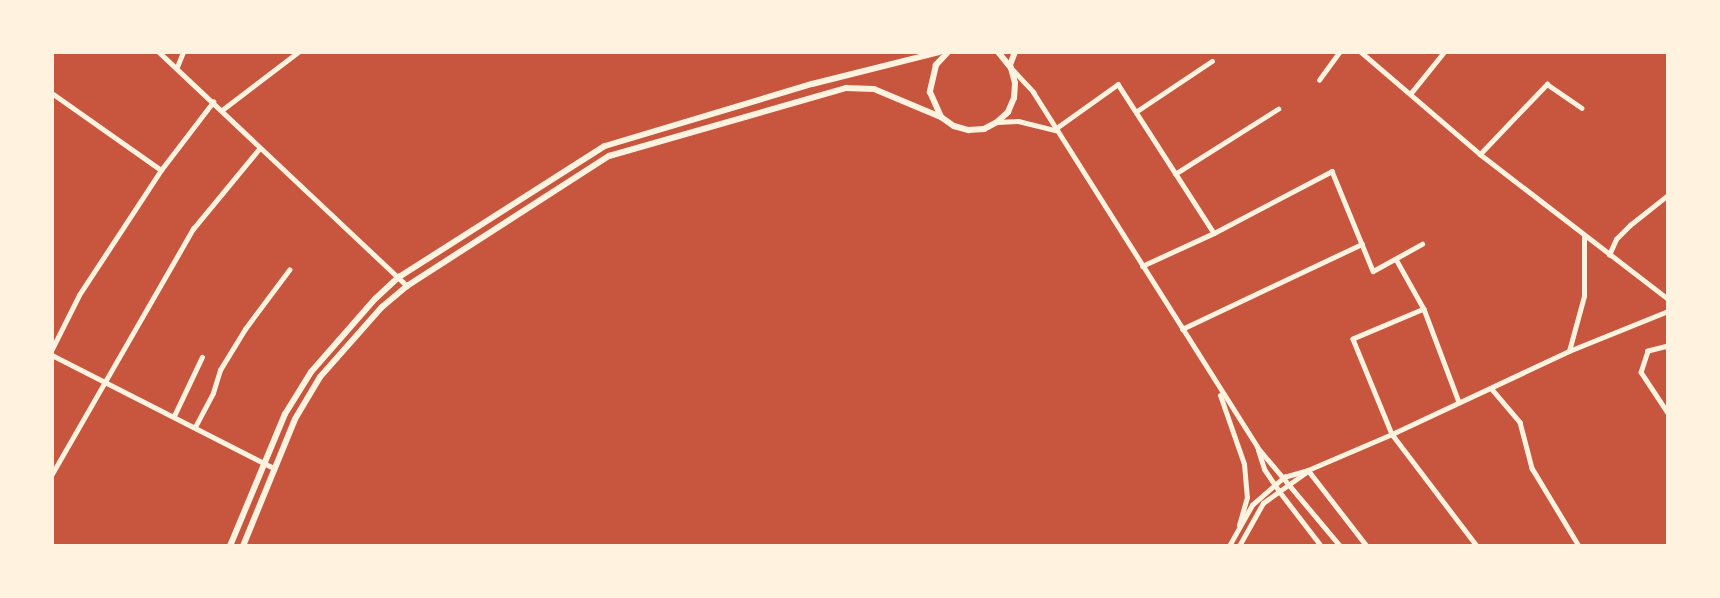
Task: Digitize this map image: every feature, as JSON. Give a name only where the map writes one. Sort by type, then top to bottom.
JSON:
[{"type":"main road","points":[[230,545],[285,414],[311,372],[375,299],[399,277],[605,146],[812,84],[939,52]]},
{"type":"main road","points":[[942,117],[930,92],[931,78],[936,65],[948,52]]},
{"type":"main road","points":[[243,545],[295,419],[320,377],[382,307],[407,286],[609,156],[846,88],[874,89],[942,117],[954,126],[968,130],[984,129],[1008,112],[1014,98],[1015,83],[1010,67],[998,52]]},
{"type":"main road","points":[[1010,67],[1014,52]]},
{"type":"street","points":[[159,52],[407,286]]},
{"type":"street","points":[[177,67],[183,52]]},
{"type":"street","points":[[222,110],[298,52]]},
{"type":"street","points":[[1319,80],[1339,52]]},
{"type":"street","points":[[1361,52],[1480,155],[1668,299]]},
{"type":"street","points":[[1411,93],[1444,52]]},
{"type":"street","points":[[1137,111],[1212,61]]},
{"type":"street","points":[[1010,67],[1033,92],[1180,330],[1257,447],[1340,545]]},
{"type":"street","points":[[997,122],[1018,121],[1055,130],[1118,84],[1214,233]]},
{"type":"street","points":[[1480,155],[1547,85],[1582,108]]},
{"type":"street","points":[[52,93],[161,170]]},
{"type":"street","points":[[52,349],[79,295],[161,170],[213,102]]},
{"type":"street","points":[[1175,174],[1278,109]]},
{"type":"street","points":[[52,474],[193,229],[259,149]]},
{"type":"street","points":[[1141,266],[1214,233],[1332,171],[1373,271],[1422,244]]},
{"type":"street","points":[[1609,255],[1616,239],[1668,195]]},
{"type":"street","points":[[1569,351],[1584,296],[1584,237]]},
{"type":"street","points":[[1180,330],[1362,244]]},
{"type":"street","points":[[1396,258],[1424,310],[1459,402]]},
{"type":"street","points":[[195,427],[213,393],[220,370],[289,270]]},
{"type":"street","points":[[1424,310],[1353,339],[1392,434],[1477,545]]},
{"type":"street","points":[[1229,545],[1252,505],[1273,483],[1284,477],[1308,470],[1392,434],[1569,351],[1668,311]]},
{"type":"street","points":[[1668,346],[1648,351],[1641,372],[1668,413]]},
{"type":"street","points":[[52,355],[274,468]]},
{"type":"street","points":[[174,416],[202,357]]},
{"type":"street","points":[[1216,385],[1244,464],[1247,497],[1239,524]]},
{"type":"street","points":[[1491,388],[1520,422],[1532,468],[1579,545]]},
{"type":"street","points":[[1257,447],[1278,491],[1321,545]]},
{"type":"street","points":[[1239,545],[1255,513],[1278,491],[1308,470]]},
{"type":"street","points":[[1308,470],[1367,545]]}]
